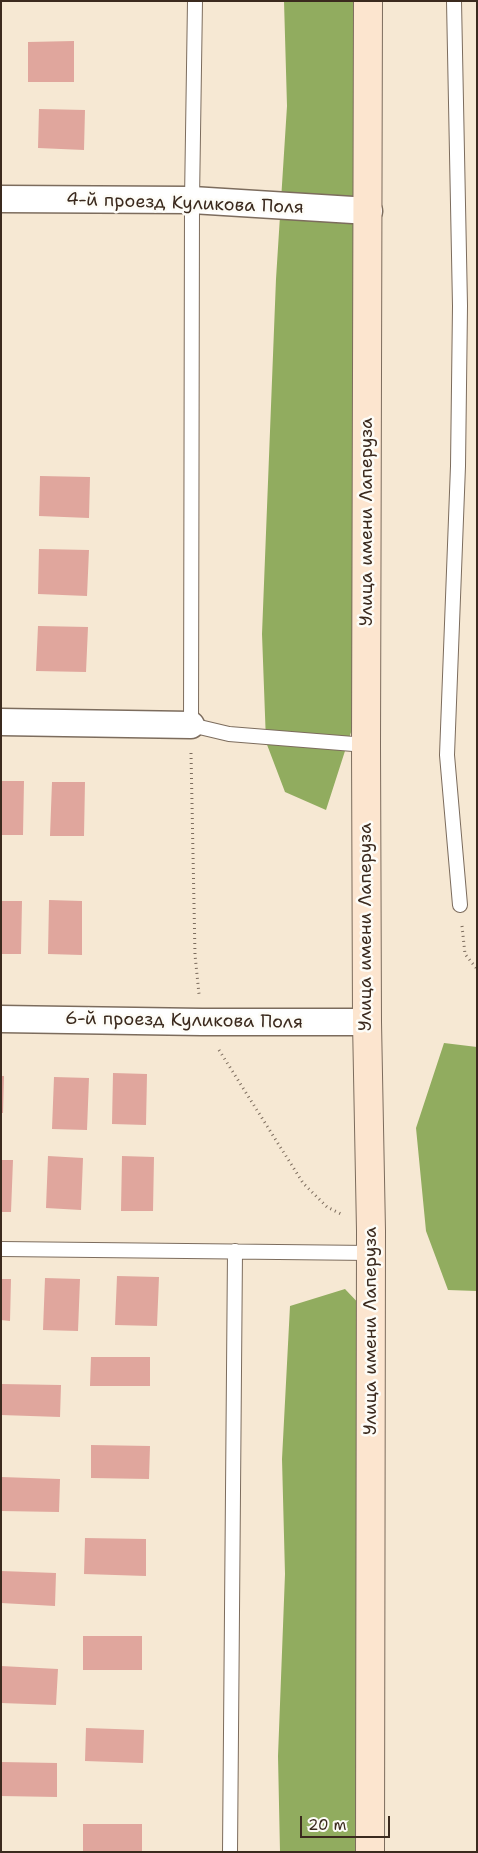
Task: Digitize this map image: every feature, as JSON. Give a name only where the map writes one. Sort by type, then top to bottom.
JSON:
[{"type":"street","name":"Улица имени Лаперуза","points":[[368,1],[366,1022],[371,1253],[370,1852]]},
{"type":"street","name":"4-й проезд Куликова Поля","points":[[1,199],[192,200],[369,211]]},
{"type":"street","points":[[1,722],[191,725]]},
{"type":"street","name":"6-й проезд Куликова Поля","points":[[1,1019],[366,1022]]},
{"type":"lane","points":[[195,1],[192,200],[191,725],[229,734],[366,746]]},
{"type":"lane","points":[[454,1],[460,306],[458,466],[448,756],[460,905]]},
{"type":"lane","points":[[1,1248],[371,1253]]},
{"type":"lane","points":[[230,1852],[235,1252]]},
{"type":"path","points":[[460,905],[465,954],[477,968]]},
{"type":"green space","points":[[284,1],[358,1],[363,695],[326,810],[285,792],[266,742],[262,634],[276,279],[287,106]]},
{"type":"green space","points":[[444,1043],[477,1047],[477,1291],[448,1290],[426,1231],[416,1128]]},
{"type":"green space","points":[[345,1289],[364,1309],[363,1852],[280,1852],[278,1756],[285,1574],[282,1459],[290,1306]]},
{"type":"building","points":[[74,41],[74,82],[28,82],[28,42]]},
{"type":"building","points":[[39,109],[85,110],[84,150],[38,148]]},
{"type":"building","points":[[40,476],[90,477],[89,518],[39,516]]},
{"type":"building","points":[[39,549],[89,550],[87,596],[38,594]]},
{"type":"building","points":[[38,626],[88,627],[86,672],[36,671]]},
{"type":"building","points":[[1,781],[24,781],[23,835],[1,835]]},
{"type":"building","points":[[52,782],[85,782],[84,836],[50,836]]},
{"type":"building","points":[[49,900],[82,901],[82,955],[48,954]]},
{"type":"building","points":[[1,901],[22,901],[21,954],[1,954]]},
{"type":"building","points":[[113,1073],[147,1074],[146,1125],[112,1124]]},
{"type":"building","points":[[1,1076],[4,1076],[3,1113],[1,1113]]},
{"type":"building","points":[[54,1077],[89,1078],[87,1130],[52,1129]]},
{"type":"building","points":[[48,1156],[83,1158],[81,1210],[46,1208]]},
{"type":"building","points":[[122,1156],[154,1157],[153,1211],[121,1211]]},
{"type":"building","points":[[1,1160],[13,1160],[11,1212],[1,1212]]},
{"type":"building","points":[[117,1276],[159,1277],[157,1326],[115,1325]]},
{"type":"building","points":[[45,1278],[80,1279],[78,1331],[43,1330]]},
{"type":"building","points":[[1,1279],[11,1279],[10,1321],[1,1320]]},
{"type":"building","points":[[91,1357],[150,1357],[150,1386],[90,1386]]},
{"type":"building","points":[[1,1384],[61,1385],[60,1417],[1,1415]]},
{"type":"building","points":[[91,1445],[150,1446],[149,1479],[91,1478]]},
{"type":"building","points":[[1,1477],[60,1479],[59,1512],[1,1511]]},
{"type":"building","points":[[85,1538],[146,1539],[146,1576],[84,1574]]},
{"type":"building","points":[[1,1571],[56,1573],[55,1606],[1,1603]]},
{"type":"building","points":[[83,1636],[142,1636],[142,1670],[83,1670]]},
{"type":"building","points":[[1,1666],[58,1669],[56,1705],[1,1703]]},
{"type":"building","points":[[86,1728],[144,1730],[143,1763],[85,1761]]},
{"type":"building","points":[[1,1762],[57,1763],[57,1797],[1,1796]]},
{"type":"building","points":[[83,1824],[142,1824],[142,1852],[83,1852]]}]
